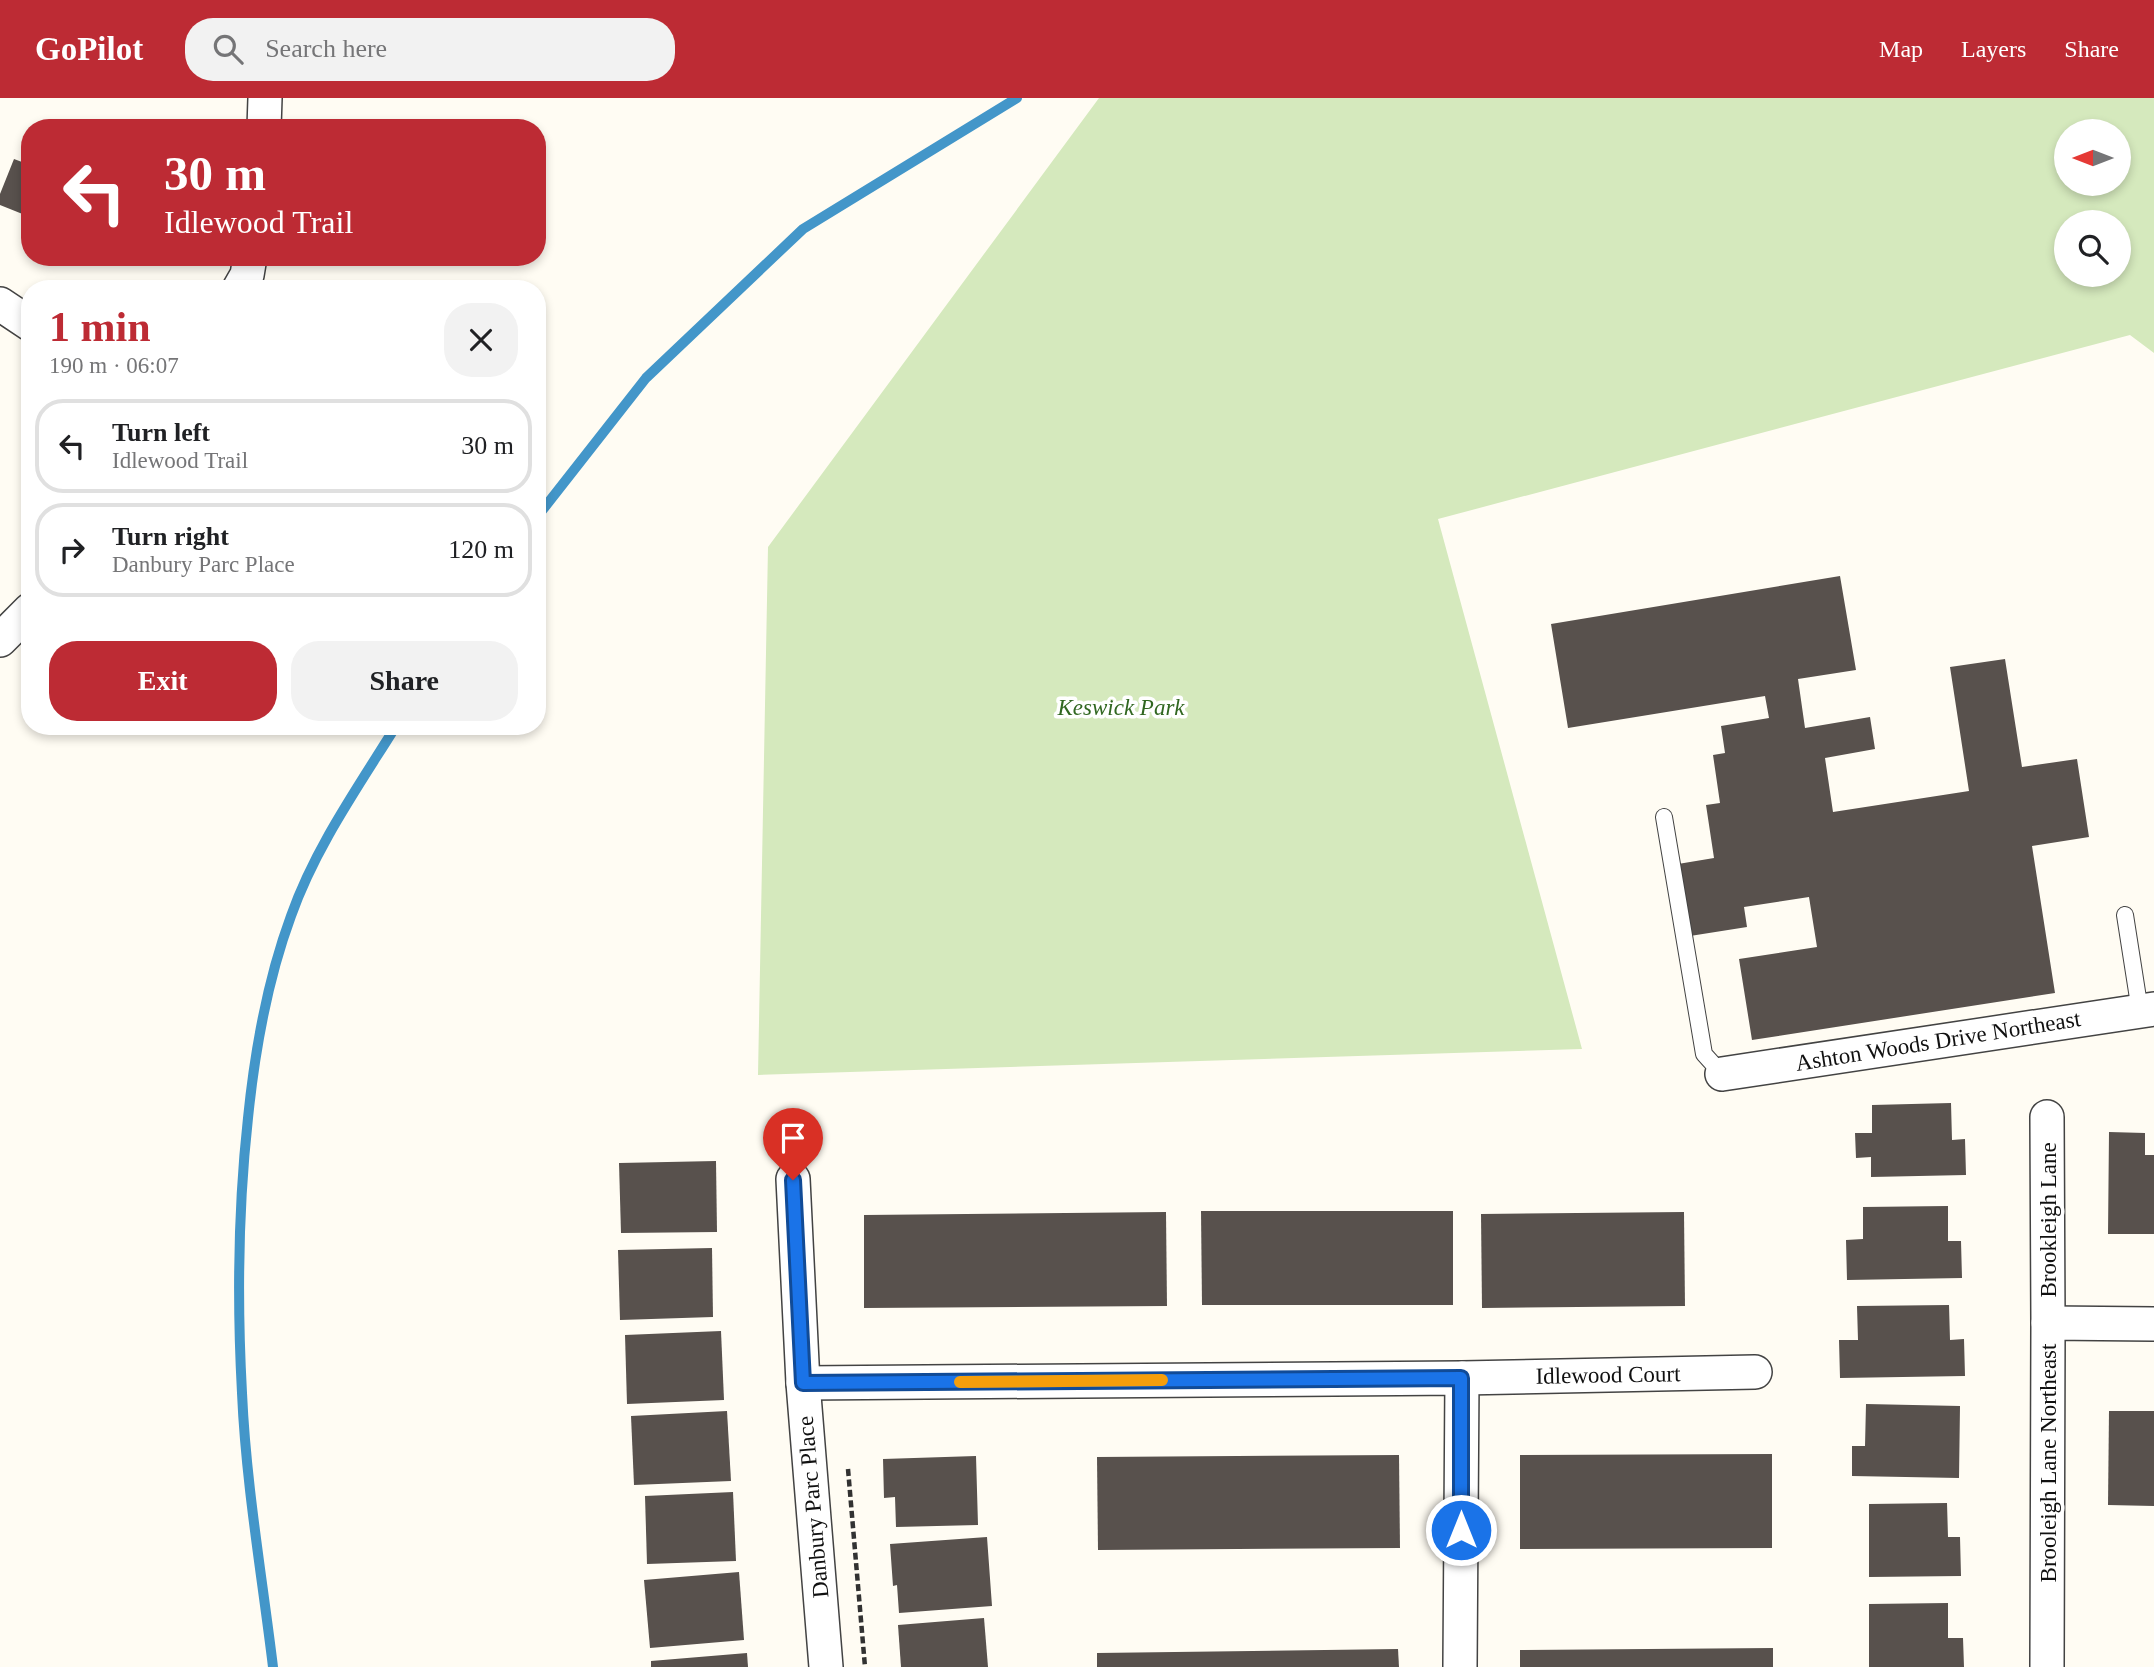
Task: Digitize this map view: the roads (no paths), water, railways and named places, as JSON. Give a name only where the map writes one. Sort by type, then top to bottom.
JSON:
[{"type":"street","points":[[264,119],[265,98]]},
{"type":"street","points":[[0,304],[21,318]]},
{"type":"street","points":[[0,640],[21,619]]},
{"type":"street","name":"Ashton Woods Drive Northeast","points":[[1721,1074],[2147,1010]]},
{"type":"street","name":"Brookleigh Lane","points":[[2047,1117],[2049,1323]]},
{"type":"street","name":"Danbury Parc Place","points":[[793,1180],[803,1383],[826,1667]]},
{"type":"street","name":"Brooleigh Lane Northeast","points":[[2047,1667],[2049,1323],[2154,1324]]},
{"type":"street","name":"Idlewood Court","points":[[803,1383],[1461,1378],[1755,1372]]},
{"type":"street","points":[[1460,1667],[1461,1378]]},
{"type":"lane","points":[[1664,817],[1704,1054],[1721,1074]]},
{"type":"lane","points":[[2125,915],[2147,1010]]},
{"type":"waterway","points":[[546,506],[646,378],[803,229],[1017,98]]},
{"type":"waterway","points":[[273,1667],[247,1461],[240,1359],[240,1221],[251,1092],[269,990],[291,916],[312,866],[338,818],[390,735]]},
{"type":"park label","name":"Keswick Park","points":[[1121,707]]}]
